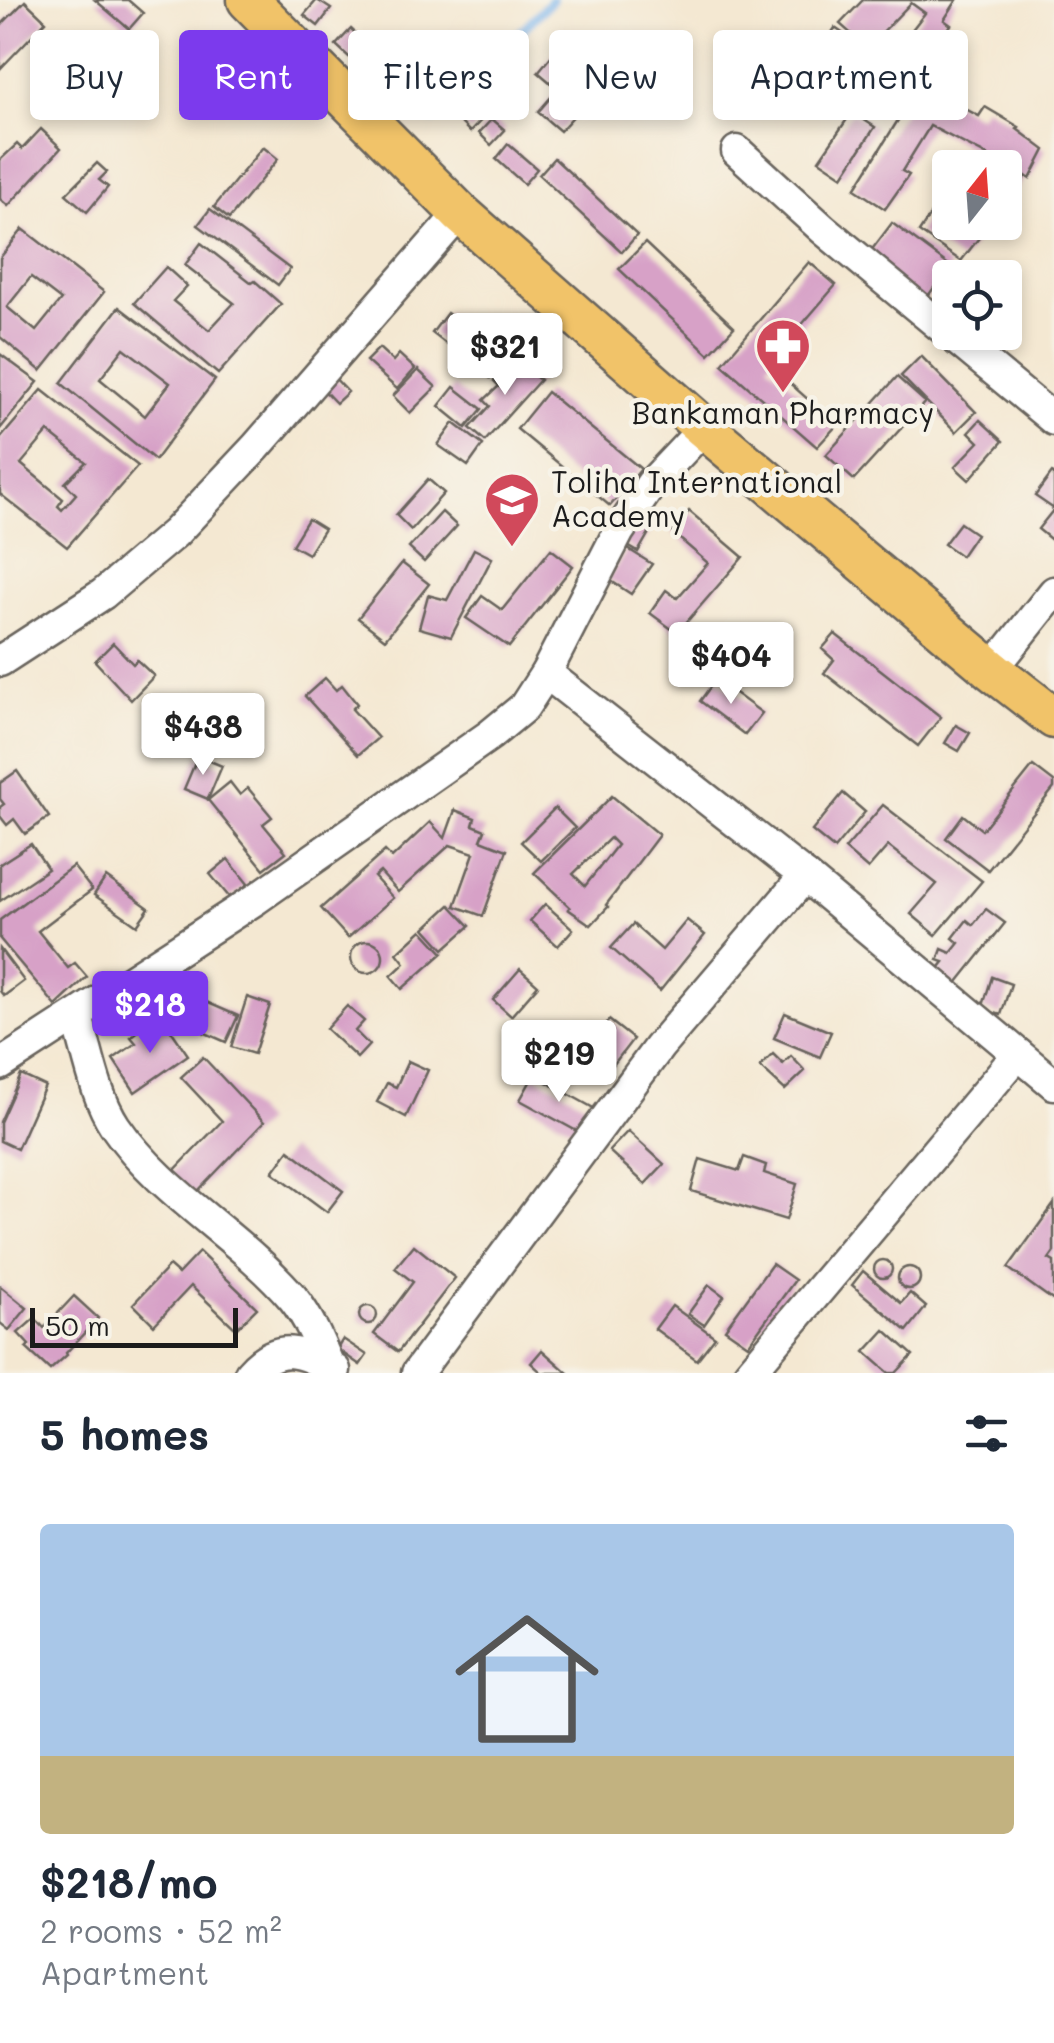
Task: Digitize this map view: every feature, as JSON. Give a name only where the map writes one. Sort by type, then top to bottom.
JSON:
[{"type":"main road","points":[[248,0],[460,213],[704,428],[1054,718]]},
{"type":"street","points":[[737,150],[823,229],[1054,420]]},
{"type":"street","points":[[0,661],[103,594],[152,556],[256,447],[460,213]]},
{"type":"street","points":[[0,1065],[256,898],[490,735],[524,707],[618,531],[652,483],[704,428]]},
{"type":"street","points":[[992,670],[1054,592]]},
{"type":"street","points":[[546,672],[806,876],[1054,1084]]},
{"type":"street","points":[[417,1373],[658,1047],[806,876]]},
{"type":"street","points":[[77,1016],[103,1104],[116,1127],[160,1178],[241,1246],[294,1299],[335,1370]]},
{"type":"street","points":[[749,1373],[1018,1054]]},
{"type":"street","points":[[250,1373],[264,1357],[286,1352],[308,1354],[335,1370]]},
{"type":"building","points":[[95,0],[128,0],[143,13],[129,29]]},
{"type":"building","points":[[317,0],[331,9],[318,26],[304,15]]},
{"type":"building","points":[[863,0],[957,0],[944,20],[951,25],[947,30],[912,30],[925,13],[911,3],[885,30],[847,30],[840,24]]},
{"type":"building","points":[[25,1],[46,21],[37,30],[30,30],[30,38],[0,69],[0,26]]},
{"type":"building","points":[[348,32],[348,56],[336,45]]},
{"type":"building","points":[[549,59],[549,81],[538,72]]},
{"type":"building","points":[[549,99],[549,120],[570,120],[560,131],[538,112]]},
{"type":"building","points":[[985,107],[1019,127],[1045,150],[1030,179],[1026,176],[1022,181],[1022,150],[976,150],[930,126],[902,171],[909,175],[885,209],[855,189],[898,120],[968,120],[968,110],[979,116]]},
{"type":"building","points":[[458,120],[481,120],[470,132]]},
{"type":"building","points":[[491,120],[505,130],[491,145],[479,133]]},
{"type":"building","points":[[846,120],[864,120],[875,127],[843,176],[819,160]]},
{"type":"building","points":[[41,129],[61,148],[8,206],[0,199],[0,160],[17,144],[22,149]]},
{"type":"building","points":[[508,144],[537,169],[524,184],[496,159]]},
{"type":"building","points":[[263,147],[278,159],[229,219],[214,207]]},
{"type":"building","points":[[554,158],[637,235],[622,252],[539,175]]},
{"type":"building","points":[[97,163],[107,172],[99,180],[108,187],[87,212],[66,194]]},
{"type":"building","points":[[210,209],[290,269],[278,285],[198,225]]},
{"type":"building","points":[[932,212],[932,240],[977,240],[960,260],[919,232]]},
{"type":"building","points":[[892,223],[942,260],[932,260],[932,290],[922,304],[864,260]]},
{"type":"building","points":[[23,229],[104,292],[41,371],[0,337],[0,258]],"holes":[[[31,277],[61,300],[36,331],[7,307]]]},
{"type":"building","points":[[201,243],[281,304],[218,374],[134,303],[166,267],[187,286],[173,301],[209,330],[234,303],[185,265]]},
{"type":"building","points":[[645,243],[734,327],[709,354],[619,269]]},
{"type":"building","points":[[809,262],[836,285],[768,364],[837,425],[817,447],[722,364]]},
{"type":"building","points":[[119,307],[215,380],[155,460],[61,383]],"holes":[[[124,348],[170,383],[145,416],[100,379]]]},
{"type":"building","points":[[447,313],[506,358],[490,378],[432,333]]},
{"type":"building","points":[[379,348],[393,361],[399,354],[415,369],[397,389],[366,361]]},
{"type":"building","points":[[0,354],[38,382],[0,429]]},
{"type":"building","points":[[921,356],[976,412],[956,432],[901,376]]},
{"type":"building","points":[[512,358],[540,380],[485,441],[470,428],[490,406],[484,400],[499,386],[494,381]]},
{"type":"building","points":[[418,370],[436,387],[410,413],[393,396]]},
{"type":"building","points":[[330,373],[348,392],[336,403],[318,384]]},
{"type":"building","points":[[897,377],[925,402],[854,480],[826,455]]},
{"type":"building","points":[[454,387],[482,409],[466,428],[439,406]]},
{"type":"building","points":[[42,390],[138,466],[67,547],[0,494],[0,439]],"holes":[[[48,432],[86,462],[65,483],[76,494],[62,510],[58,506],[63,499],[21,464]]]},
{"type":"building","points":[[547,392],[641,469],[610,506],[517,429]]},
{"type":"building","points":[[980,420],[1003,441],[969,480],[955,467],[979,442],[969,432]]},
{"type":"building","points":[[454,423],[483,445],[468,466],[438,445]]},
{"type":"building","points":[[1054,474],[1054,509],[1035,496]]},
{"type":"building","points":[[428,479],[444,493],[411,530],[396,515]]},
{"type":"building","points":[[1054,509],[1054,542],[1038,529]]},
{"type":"building","points":[[642,510],[657,519],[638,552],[623,543]]},
{"type":"building","points":[[689,511],[743,557],[677,633],[650,613],[666,590],[677,598],[708,563],[672,532]]},
{"type":"building","points":[[442,512],[457,526],[424,562],[409,548]]},
{"type":"building","points":[[308,519],[324,529],[308,554],[292,545]]},
{"type":"building","points":[[960,523],[976,534],[961,556],[944,544]]},
{"type":"building","points":[[474,549],[492,558],[451,637],[419,628],[428,595],[447,600]]},
{"type":"building","points":[[551,549],[573,566],[509,647],[466,618],[482,596],[502,610]]},
{"type":"building","points":[[628,549],[652,564],[631,594],[608,579]]},
{"type":"building","points":[[402,563],[429,584],[385,639],[358,618]]},
{"type":"building","points":[[835,634],[941,717],[918,746],[824,673],[834,660],[822,649]]},
{"type":"building","points":[[113,643],[133,664],[137,660],[154,676],[131,700],[95,661]]},
{"type":"building","points":[[325,678],[336,690],[342,685],[357,704],[352,709],[378,738],[358,755],[305,696]]},
{"type":"building","points":[[716,679],[762,713],[745,735],[700,701]]},
{"type":"building","points":[[956,725],[970,733],[959,751],[945,743]]},
{"type":"building","points":[[198,756],[222,766],[208,799],[184,789]]},
{"type":"building","points":[[1033,766],[1054,782],[1054,788],[988,870],[946,838],[963,815],[982,830]]},
{"type":"building","points":[[17,771],[49,817],[25,834],[14,819],[7,825],[0,816],[4,804],[0,783]]},
{"type":"building","points":[[230,782],[240,795],[248,788],[272,817],[263,824],[286,852],[264,869],[208,800]]},
{"type":"building","points":[[843,793],[865,812],[834,849],[812,831]]},
{"type":"building","points":[[612,796],[659,835],[591,925],[568,909],[534,873]],"holes":[[[610,838],[617,845],[585,886],[573,874]]]},
{"type":"building","points":[[883,805],[982,881],[936,935],[911,914],[937,884],[888,846],[868,869],[845,849]]},
{"type":"building","points":[[555,808],[575,828],[541,861],[521,842]]},
{"type":"building","points":[[455,810],[475,818],[473,825],[485,830],[481,840],[507,850],[483,916],[455,906],[474,853],[450,845],[398,892],[380,872],[374,877],[393,898],[348,938],[321,908],[385,851],[392,858],[430,822],[445,838]]},
{"type":"building","points":[[31,844],[48,869],[0,901],[0,864]]},
{"type":"building","points":[[228,859],[248,884],[230,898],[210,874]]},
{"type":"building","points":[[73,866],[92,890],[38,931],[68,968],[75,963],[87,977],[56,1006],[0,939],[0,920]]},
{"type":"building","points":[[106,877],[149,908],[137,925],[94,895]]},
{"type":"building","points":[[545,904],[573,929],[558,946],[530,921]]},
{"type":"building","points":[[450,905],[470,926],[444,949],[425,928]]},
{"type":"building","points":[[986,909],[1005,923],[954,987],[936,972],[944,962],[938,960],[942,949],[951,953],[959,943],[953,938],[967,920],[973,925]]},
{"type":"building","points":[[687,920],[705,935],[660,991],[611,948],[633,924],[662,950]]},
{"type":"building","points":[[422,930],[443,953],[402,989],[391,976],[405,963],[397,953]]},
{"type":"building","points":[[367,941],[378,946],[383,957],[378,968],[367,973],[356,968],[351,957],[356,946]]},
{"type":"building","points":[[0,949],[24,981],[4,996],[0,991]]},
{"type":"building","points":[[520,969],[538,985],[511,1016],[493,1000]]},
{"type":"building","points":[[992,977],[1011,984],[1001,1015],[982,1009]]},
{"type":"building","points":[[181,991],[238,1016],[226,1042],[169,1017]]},
{"type":"building","points":[[247,997],[270,1005],[254,1054],[231,1047]]},
{"type":"building","points":[[347,1006],[364,1021],[355,1031],[369,1045],[357,1058],[326,1029]]},
{"type":"building","points":[[785,1013],[831,1032],[820,1057],[774,1038]]},
{"type":"building","points":[[609,1020],[633,1039],[610,1069],[586,1050]]},
{"type":"building","points":[[166,1023],[188,1055],[135,1092],[113,1059],[136,1043],[131,1037],[147,1024],[153,1031]]},
{"type":"building","points":[[773,1054],[783,1064],[791,1056],[805,1071],[785,1090],[760,1067]]},
{"type":"building","points":[[203,1057],[264,1122],[193,1196],[171,1174],[222,1121],[181,1077]]},
{"type":"building","points":[[408,1061],[428,1070],[406,1117],[377,1102],[387,1083],[396,1087]]},
{"type":"building","points":[[21,1075],[45,1086],[17,1149],[0,1141],[0,1122]]},
{"type":"building","points":[[534,1075],[597,1110],[584,1135],[520,1100]]},
{"type":"building","points":[[628,1131],[664,1164],[645,1184],[609,1151]]},
{"type":"building","points":[[289,1150],[343,1191],[327,1212],[273,1172]]},
{"type":"building","points":[[744,1157],[766,1165],[764,1173],[797,1184],[786,1220],[691,1191],[700,1159],[739,1171]]},
{"type":"building","points":[[1054,1204],[1054,1252],[1049,1259],[1054,1262],[1054,1301],[1008,1268]]},
{"type":"building","points":[[414,1245],[455,1278],[398,1352],[374,1334],[413,1282],[395,1268]]},
{"type":"building","points":[[199,1252],[257,1308],[236,1329],[191,1286],[154,1325],[133,1304],[169,1266],[178,1274]]},
{"type":"building","points":[[883,1260],[892,1269],[883,1278],[874,1269]]},
{"type":"building","points":[[772,1264],[795,1280],[748,1345],[725,1329]]},
{"type":"building","points":[[909,1267],[917,1270],[917,1286],[909,1289],[901,1286],[898,1278],[901,1270]]},
{"type":"building","points":[[863,1271],[901,1303],[910,1293],[926,1307],[907,1331],[852,1285]]},
{"type":"building","points":[[709,1285],[724,1296],[704,1325],[688,1314]]},
{"type":"building","points":[[0,1286],[27,1308],[9,1330],[0,1323]]},
{"type":"building","points":[[74,1296],[98,1318],[50,1370],[26,1348],[29,1345],[18,1333],[35,1318],[44,1328]]},
{"type":"building","points":[[368,1306],[377,1315],[368,1324],[359,1315]]},
{"type":"building","points":[[672,1306],[715,1337],[697,1360],[655,1329]]},
{"type":"building","points":[[885,1330],[913,1355],[896,1373],[889,1373],[865,1352]]},
{"type":"building","points":[[343,1339],[367,1355],[360,1365],[337,1349]]},
{"type":"building","points":[[542,1350],[568,1373],[542,1373],[531,1363]]},
{"type":"waterway","points":[[522,30],[552,0]]},
{"type":"place","name":"Bankaman Pharmacy","points":[[783,395]]},
{"type":"place","name":"Toliha International Academy","points":[[512,549]]}]
